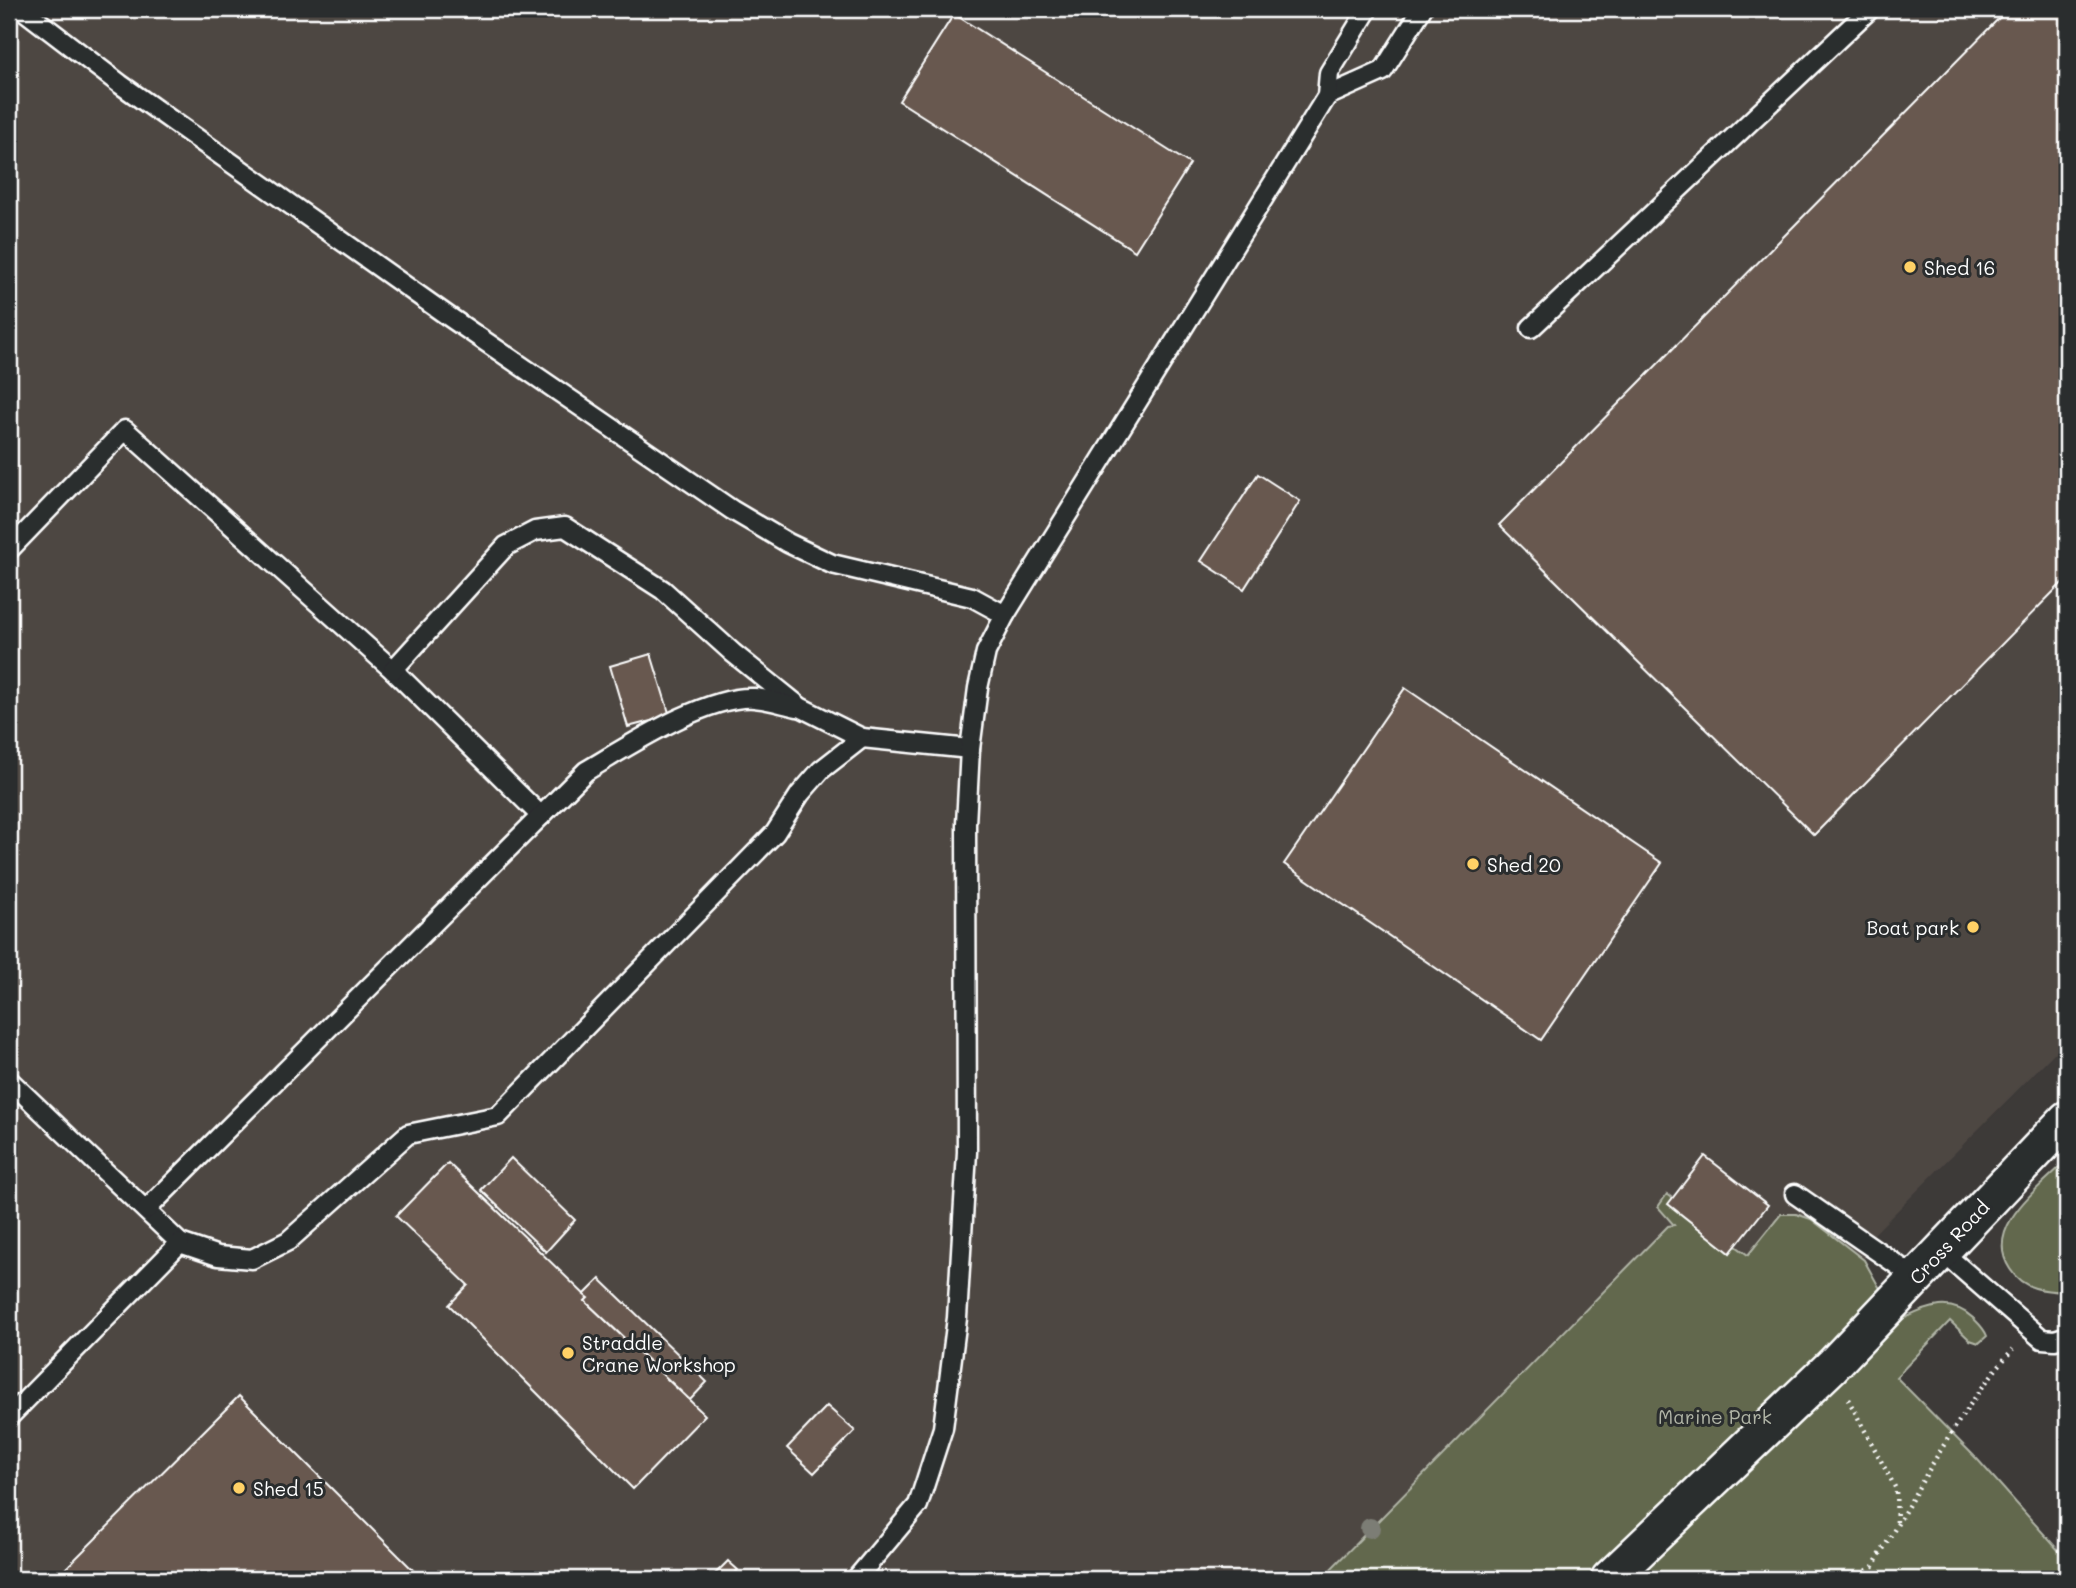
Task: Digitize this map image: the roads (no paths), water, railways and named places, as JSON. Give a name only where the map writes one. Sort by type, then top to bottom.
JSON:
[{"type":"street","name":"Cross Road","points":[[1609,1579],[1832,1366],[2067,1119]]},
{"type":"lane","points":[[22,9],[142,100],[448,316],[732,510],[788,543],[832,564],[972,597],[1005,615]]},
{"type":"lane","points":[[856,1579],[918,1505],[943,1428],[957,1318],[967,1152],[966,824],[970,748],[986,652],[1005,615],[1327,96],[1329,73],[1368,9]]},
{"type":"lane","points":[[1327,96],[1383,71],[1422,9]]},
{"type":"lane","points":[[1531,328],[1870,9]]},
{"type":"lane","points":[[9,550],[125,430],[393,670],[541,816]]},
{"type":"lane","points":[[393,670],[506,546],[535,531],[565,527],[663,590],[733,653],[800,707],[862,738],[970,748]]},
{"type":"lane","points":[[146,1210],[586,771],[642,739],[712,705],[752,698],[800,707]]},
{"type":"lane","points":[[9,1080],[180,1243],[218,1256],[252,1259],[288,1241],[408,1134],[498,1116],[775,834],[800,794],[821,770],[862,738]]},
{"type":"lane","points":[[1794,1194],[1916,1278]]},
{"type":"lane","points":[[9,1417],[180,1243]]},
{"type":"lane","points":[[1940,1250],[2042,1339],[2055,1340],[2067,1336]]},
{"type":"place","name":"Shed 16","points":[[1910,267]]},
{"type":"place","name":"Shed 20","points":[[1473,864]]},
{"type":"place","name":"Boat park","points":[[1973,927]]},
{"type":"place","name":"Straddle Crane Workshop","points":[[568,1353]]},
{"type":"place","name":"Shed 15","points":[[239,1488]]},
{"type":"park label","name":"Marine Park","points":[[1715,1416]]}]
